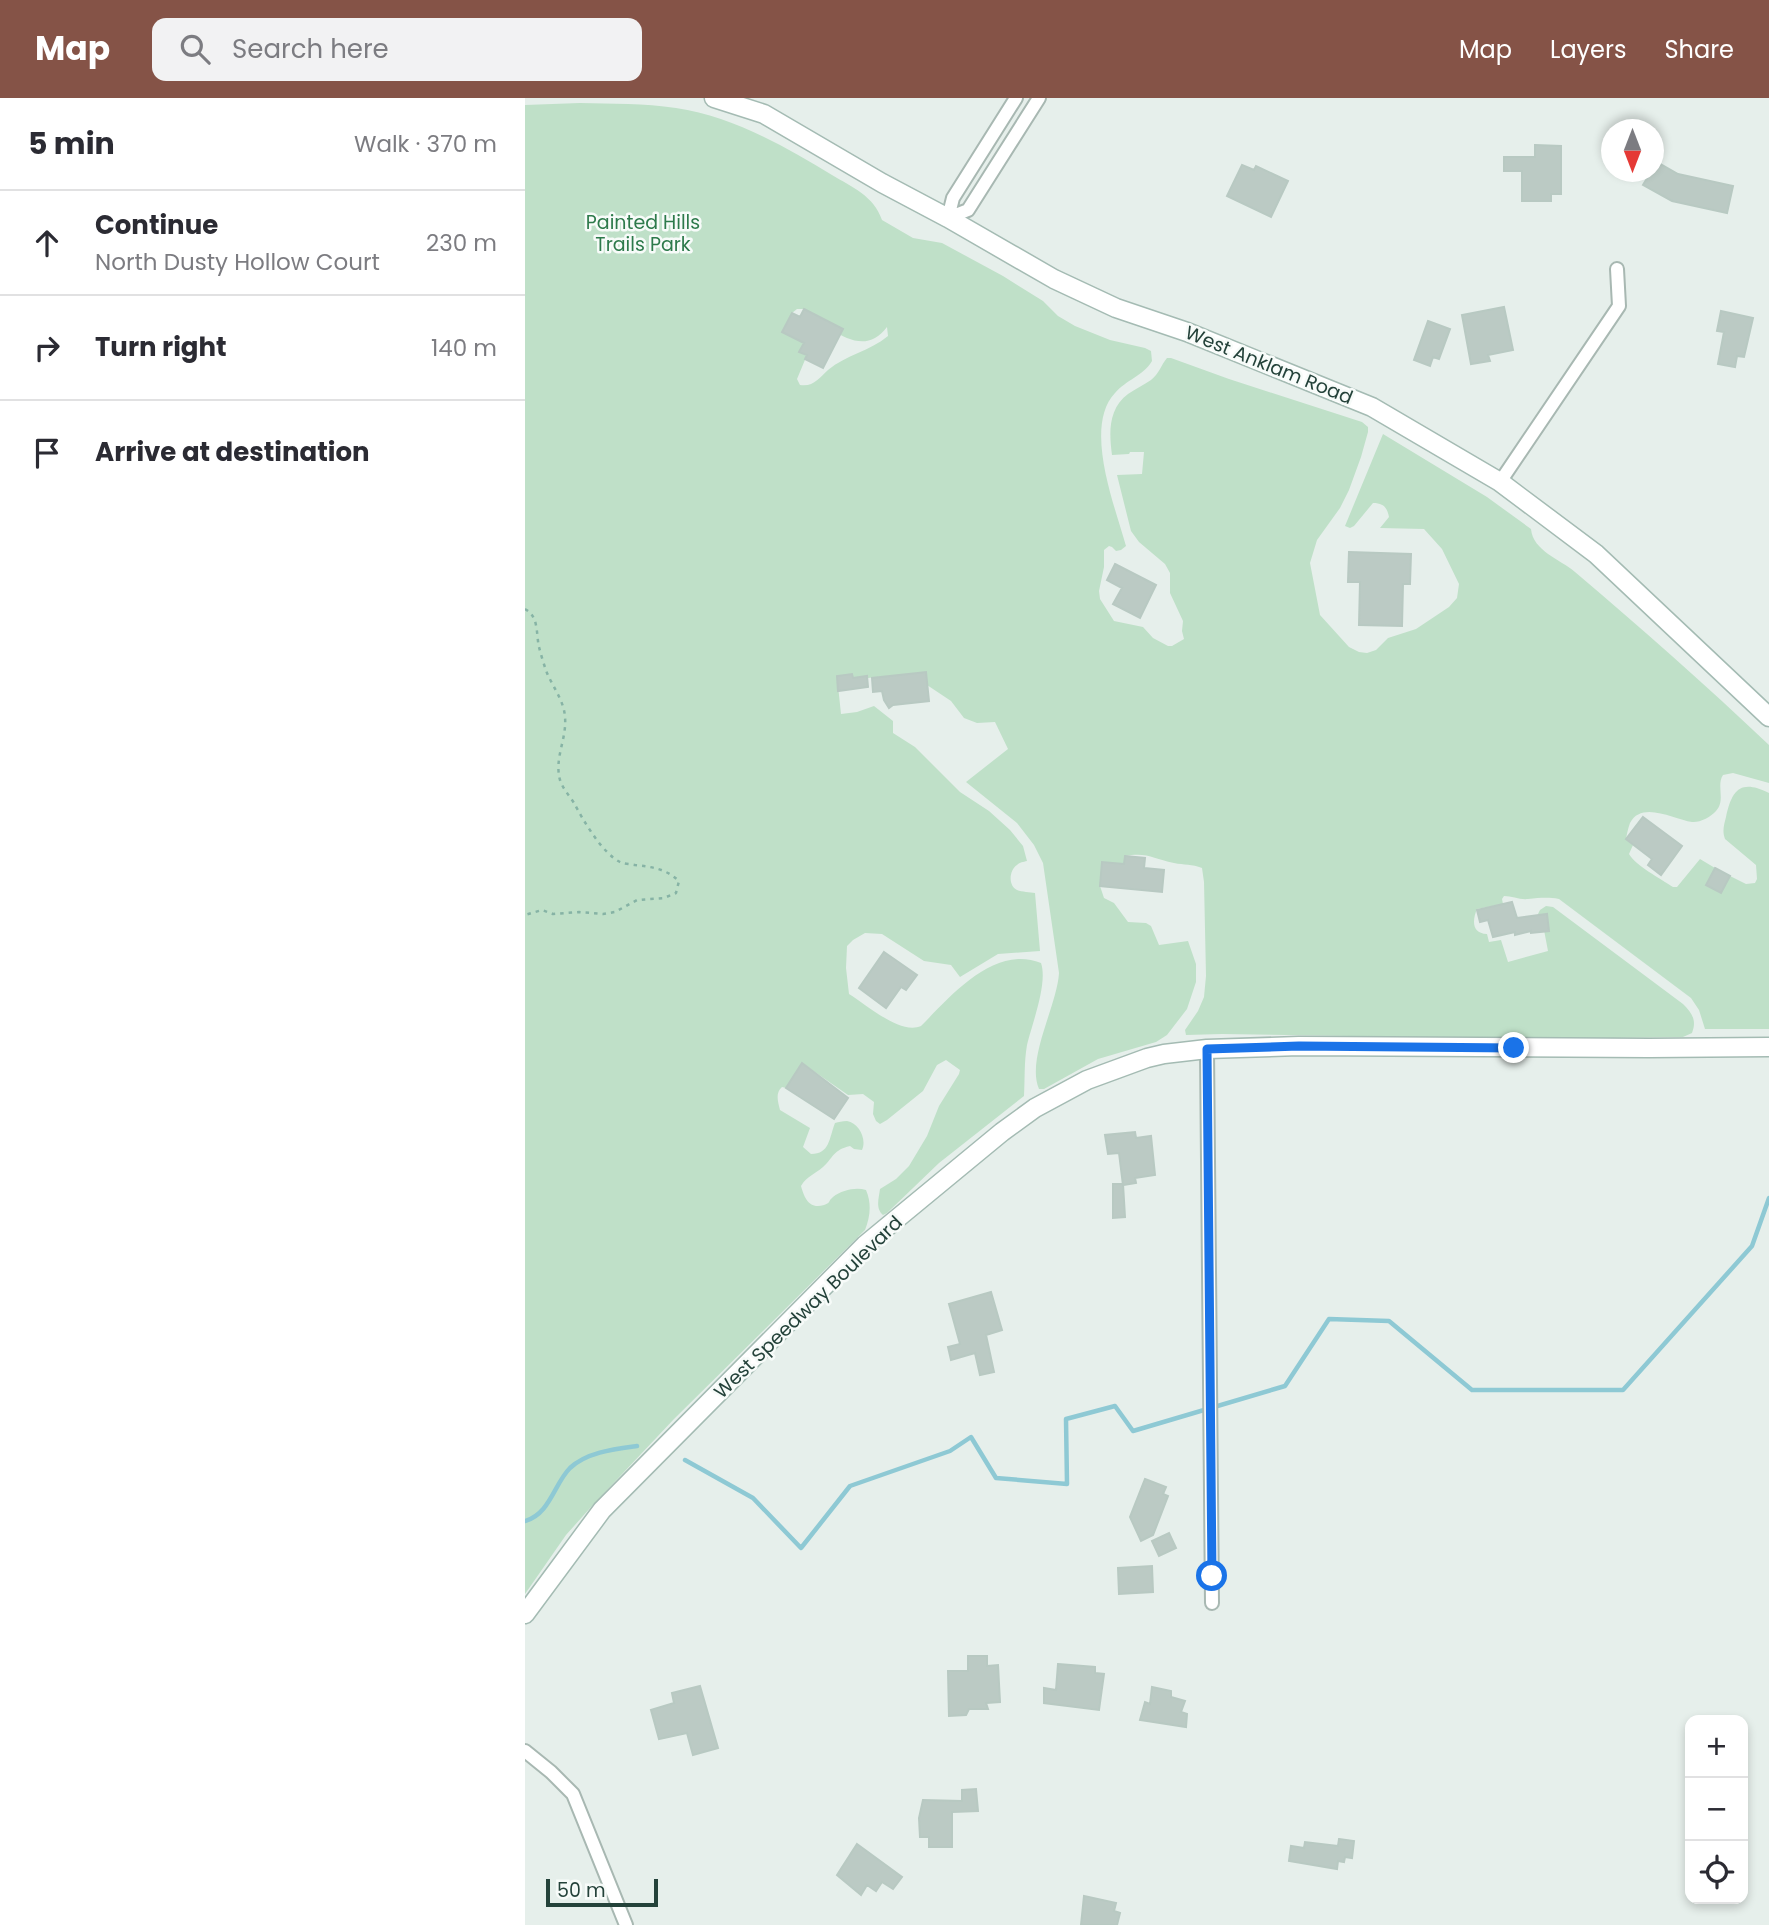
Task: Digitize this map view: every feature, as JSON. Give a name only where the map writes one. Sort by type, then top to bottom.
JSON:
[{"type":"main road","name":"West Anklam Road","points":[[714,98],[764,114],[1054,279],[1117,308],[1187,332],[1372,407],[1500,482],[1596,554],[1769,718]]},
{"type":"main road","name":"West Speedway Boulevard","points":[[525,1614],[602,1510],[865,1245],[1002,1132],[1035,1108],[1087,1080],[1147,1058],[1207,1049],[1299,1046],[1769,1047]]},
{"type":"street","points":[[948,218],[953,198],[1016,98]]},
{"type":"street","points":[[948,218],[968,210],[1039,98]]},
{"type":"street","points":[[1500,482],[1619,306],[1617,269]]},
{"type":"street","points":[[1207,1049],[1212,1603]]},
{"type":"street","points":[[525,1751],[573,1794],[626,1925]]},
{"type":"path","points":[[525,609],[533,616],[547,672],[564,706],[565,731],[558,767],[565,791],[602,846],[619,862],[658,868],[670,872],[679,881],[676,893],[664,898],[637,900],[615,912],[553,914],[542,910],[525,915]]},
{"type":"green space","name":"Painted Hills Trails Park","points":[[525,105],[652,105],[697,112],[737,125],[795,153],[855,188],[874,205],[882,220],[913,238],[942,243],[1003,276],[1043,301],[1058,316],[1075,326],[1110,340],[1151,351],[1152,361],[1148,366],[1115,393],[1106,408],[1102,426],[1104,467],[1126,546],[1116,551],[1109,546],[1104,550],[1099,591],[1100,599],[1114,621],[1143,627],[1153,638],[1168,646],[1184,639],[1183,621],[1170,593],[1170,573],[1165,564],[1139,542],[1131,531],[1117,475],[1142,474],[1144,452],[1112,455],[1110,438],[1113,414],[1121,400],[1154,378],[1167,358],[1362,422],[1368,427],[1349,490],[1340,508],[1317,540],[1310,563],[1320,615],[1349,647],[1359,652],[1376,650],[1388,638],[1416,629],[1449,607],[1457,598],[1459,584],[1442,549],[1424,529],[1380,528],[1389,517],[1382,505],[1373,503],[1354,526],[1345,526],[1383,434],[1487,497],[1531,529],[1533,537],[1542,549],[1575,572],[1624,614],[1769,745],[1769,783],[1733,773],[1723,775],[1719,807],[1711,815],[1701,821],[1692,822],[1659,813],[1642,813],[1635,816],[1630,823],[1626,839],[1633,845],[1629,854],[1632,858],[1673,887],[1677,887],[1700,859],[1715,868],[1706,885],[1721,893],[1730,876],[1746,884],[1755,883],[1756,865],[1725,839],[1724,825],[1731,799],[1739,789],[1751,787],[1769,793],[1769,1029],[1705,1029],[1699,1010],[1691,998],[1559,899],[1504,896],[1503,904],[1477,909],[1474,922],[1478,931],[1487,934],[1489,942],[1501,940],[1508,962],[1548,951],[1544,930],[1549,929],[1545,914],[1538,914],[1546,906],[1553,907],[1683,1004],[1693,1017],[1692,1033],[1683,1037],[1541,1039],[1186,1035],[1185,1030],[1204,997],[1206,976],[1202,868],[1145,855],[1133,855],[1125,856],[1124,864],[1102,862],[1100,886],[1104,898],[1114,903],[1128,922],[1151,926],[1159,945],[1188,941],[1196,964],[1196,982],[1187,1009],[1167,1035],[1156,1042],[1098,1059],[1044,1089],[1039,1089],[1036,1063],[1059,973],[1043,863],[1034,845],[1017,823],[966,782],[1008,749],[995,722],[977,723],[964,718],[951,701],[927,685],[926,672],[868,678],[853,678],[852,674],[837,676],[841,714],[874,706],[893,721],[893,733],[915,747],[960,792],[989,811],[1023,846],[1027,861],[1014,867],[1011,882],[1017,890],[1035,893],[1040,951],[998,954],[960,977],[951,965],[924,961],[882,934],[865,933],[847,946],[849,994],[894,1023],[913,1028],[921,1026],[959,988],[990,967],[1006,961],[1024,959],[1041,963],[1042,981],[1027,1045],[1024,1096],[939,1163],[883,1215],[878,1206],[880,1189],[896,1179],[909,1166],[960,1070],[946,1060],[937,1065],[923,1091],[880,1124],[873,1114],[874,1102],[863,1094],[848,1095],[802,1063],[786,1088],[780,1089],[778,1098],[780,1110],[810,1128],[803,1147],[811,1154],[822,1151],[828,1144],[835,1123],[844,1121],[855,1125],[861,1132],[863,1141],[862,1150],[850,1146],[844,1148],[808,1177],[801,1186],[804,1194],[808,1202],[819,1206],[845,1191],[866,1190],[870,1210],[865,1230],[674,1419],[591,1507],[566,1535],[525,1594]],"holes":[[[797,309],[804,309],[834,331],[856,341],[877,337],[887,327],[888,336],[835,365],[813,383],[800,385],[797,379],[807,355],[800,351],[804,343],[782,332],[792,313]]]},
{"type":"building","points":[[1535,145],[1561,146],[1561,194],[1551,194],[1551,201],[1522,201],[1522,171],[1504,171],[1504,157],[1535,157]]},
{"type":"building","points":[[1242,165],[1254,170],[1256,166],[1288,181],[1271,217],[1227,196]]},
{"type":"building","points":[[1664,166],[1678,174],[1733,186],[1727,213],[1672,201],[1643,185],[1645,182],[1664,182]]},
{"type":"building","points":[[1504,307],[1513,350],[1488,355],[1490,361],[1471,364],[1462,315]]},
{"type":"building","points":[[804,309],[843,329],[823,368],[805,359],[807,355],[799,352],[804,343],[782,332],[792,313],[800,317]]},
{"type":"building","points":[[1721,311],[1753,318],[1744,357],[1737,356],[1735,367],[1718,364],[1724,332],[1717,331]]},
{"type":"building","points":[[1428,321],[1450,329],[1439,359],[1433,357],[1430,366],[1414,360]]},
{"type":"building","points":[[1349,552],[1411,554],[1410,584],[1403,584],[1402,626],[1359,625],[1360,582],[1348,582]]},
{"type":"building","points":[[1115,564],[1156,585],[1140,618],[1113,604],[1122,588],[1107,580]]},
{"type":"building","points":[[926,672],[929,701],[893,705],[889,708],[882,691],[873,692],[872,678]]},
{"type":"building","points":[[852,674],[853,678],[867,676],[868,687],[838,691],[837,676]]},
{"type":"building","points":[[1643,817],[1682,846],[1661,875],[1648,865],[1652,859],[1626,839]]},
{"type":"building","points":[[1125,856],[1145,858],[1144,868],[1164,870],[1162,892],[1100,886],[1102,862],[1124,864]]},
{"type":"building","points":[[1715,868],[1730,876],[1721,893],[1706,885]]},
{"type":"building","points":[[1512,902],[1517,918],[1547,914],[1549,931],[1531,931],[1515,935],[1515,932],[1493,937],[1488,920],[1480,922],[1477,910]]},
{"type":"building","points":[[884,952],[917,975],[906,990],[901,987],[886,1008],[859,988]]},
{"type":"building","points":[[802,1063],[848,1098],[834,1119],[786,1088]]},
{"type":"building","points":[[1135,1132],[1136,1138],[1151,1136],[1155,1175],[1135,1178],[1136,1183],[1123,1185],[1119,1153],[1108,1154],[1105,1135]]},
{"type":"building","points":[[1113,1184],[1123,1184],[1125,1217],[1113,1218]]},
{"type":"building","points":[[991,1292],[1002,1330],[986,1335],[994,1372],[980,1375],[975,1353],[951,1360],[948,1347],[960,1344],[949,1304]]},
{"type":"building","points":[[1145,1479],[1166,1487],[1163,1494],[1168,1496],[1153,1535],[1141,1541],[1130,1517]]},
{"type":"building","points":[[1169,1533],[1176,1548],[1159,1556],[1152,1541]]},
{"type":"building","points":[[1152,1566],[1153,1592],[1119,1594],[1118,1568]]},
{"type":"building","points":[[968,1656],[987,1656],[987,1666],[998,1665],[1000,1702],[986,1703],[988,1709],[969,1709],[966,1715],[949,1716],[948,1671],[968,1671]]},
{"type":"building","points":[[1058,1664],[1095,1667],[1095,1673],[1104,1674],[1099,1710],[1044,1703],[1044,1688],[1056,1690]]},
{"type":"building","points":[[700,1686],[718,1748],[693,1755],[687,1733],[659,1739],[651,1710],[674,1703],[672,1693]]},
{"type":"building","points":[[1152,1687],[1171,1691],[1171,1697],[1185,1701],[1181,1712],[1187,1714],[1186,1727],[1140,1720],[1145,1702],[1150,1704]]},
{"type":"building","points":[[976,1789],[978,1811],[952,1812],[952,1847],[929,1847],[929,1837],[920,1837],[919,1818],[923,1800],[962,1801],[962,1790]]},
{"type":"building","points":[[1339,1839],[1354,1841],[1352,1858],[1345,1857],[1344,1862],[1338,1861],[1337,1869],[1289,1861],[1291,1846],[1304,1848],[1305,1842],[1338,1846]]},
{"type":"building","points":[[857,1844],[902,1877],[893,1889],[882,1882],[876,1891],[867,1885],[861,1895],[837,1875]]},
{"type":"building","points":[[1084,1896],[1116,1903],[1114,1911],[1120,1913],[1117,1925],[1081,1925]]},
{"type":"waterway","points":[[685,1460],[753,1498],[801,1548],[850,1486],[950,1451],[971,1437],[996,1478],[1067,1484],[1066,1419],[1115,1406],[1133,1431],[1285,1386],[1329,1319],[1389,1321],[1472,1390],[1623,1390],[1752,1246],[1769,1198]]},
{"type":"waterway","points":[[525,1521],[540,1512],[564,1475],[577,1463],[602,1452],[637,1446]]},
{"type":"route","points":[[1212,1576],[1207,1049],[1299,1046],[1514,1048]]}]
